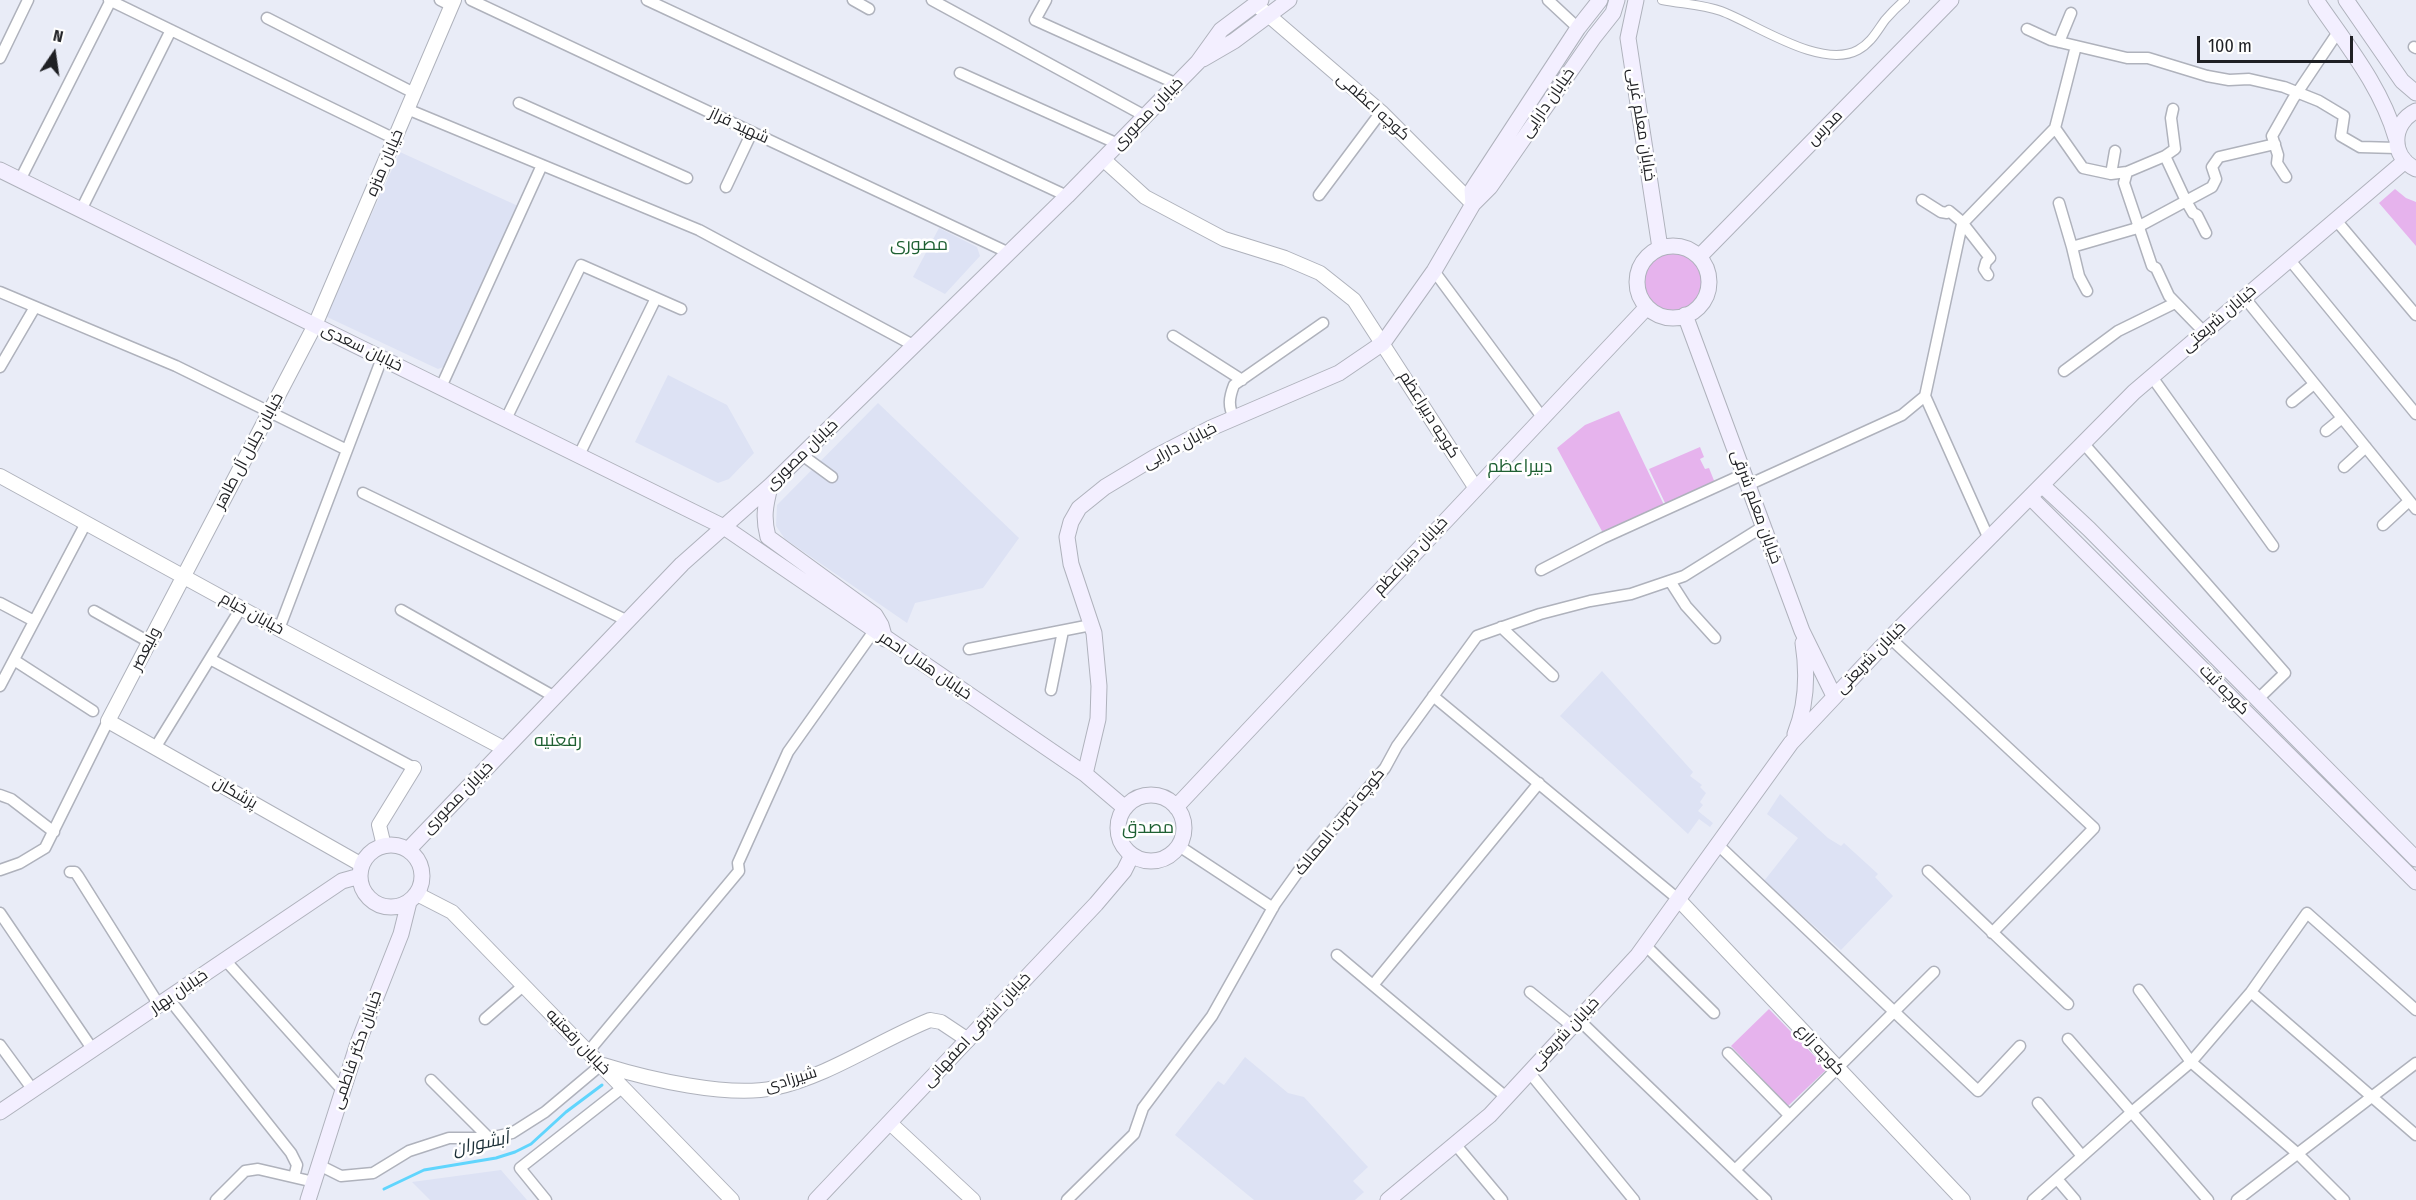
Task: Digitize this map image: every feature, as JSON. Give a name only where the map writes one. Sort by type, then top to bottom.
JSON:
[{"type":"main road","name":"خیابان دارایی","points":[[1473,204],[1472,190],[1582,23],[1600,0]]},
{"type":"main road","name":"خیابان دارایی","points":[[1085,774],[1098,719],[1097,656],[1091,625],[1071,564],[1068,537],[1071,522],[1079,508],[1105,486],[1155,457],[1233,418],[1339,373],[1383,343],[1434,271],[1473,204],[1490,187],[1613,13],[1617,0]]},
{"type":"main road","name":"مدرس","points":[[1699,257],[1951,0]]},
{"type":"main road","points":[[2316,0],[2380,94],[2404,154]]},
{"type":"main road","points":[[2346,0],[2402,81],[2416,93]]},
{"type":"main road","name":"خیابان مصوری","points":[[408,850],[682,564],[771,485],[1007,252],[1067,196],[1198,62],[1221,30],[1256,1]]},
{"type":"main road","name":"خیابان معلم غربی","points":[[1636,1],[1628,38],[1660,248]]},
{"type":"main road","name":"خیابان مصوری","points":[[1198,62],[1234,41],[1277,6]]},
{"type":"main road","points":[[1582,23],[1591,17],[1596,20],[1600,30]]},
{"type":"main road","name":"خیابان شریعتی","points":[[1388,1200],[1490,1115],[1645,945],[1791,743],[1834,696],[2152,377],[2335,219],[2404,154],[2399,127],[2405,118],[2416,111]]},
{"type":"main road","name":"خیابان سعدی","points":[[0,170],[724,527]]},
{"type":"main road","points":[[1681,247],[1699,257],[1706,267],[1709,278],[1704,301],[1696,310],[1685,315],[1665,317],[1647,307],[1638,290],[1639,270],[1651,253],[1660,248],[1681,247]]},
{"type":"main road","name":"خیابان دبیراعظم","points":[[1176,807],[1647,307]]},
{"type":"main road","name":"خیابان معلم شرقی","points":[[1685,315],[1802,631],[1834,696]]},
{"type":"main road","points":[[771,485],[764,507],[764,522],[768,537],[875,615],[881,625],[879,635]]},
{"type":"main road","name":"کوچه ثبت","points":[[2043,486],[2089,529],[2416,859]]},
{"type":"main road","name":"کوچه ثبت","points":[[2031,498],[2416,882]]},
{"type":"main road","name":"خیابان هلال احمر","points":[[724,527],[1085,774],[1125,808]]},
{"type":"main road","points":[[2076,541],[2080,530],[2089,529]]},
{"type":"main road","points":[[1791,743],[1800,722],[1806,689],[1806,658],[1802,631]]},
{"type":"main road","points":[[2200,667],[2212,654]]},
{"type":"main road","points":[[1150,795],[1168,801],[1176,807],[1184,826],[1179,846],[1173,853],[1157,861],[1135,857],[1124,847],[1119,838],[1120,817],[1125,808],[1141,797],[1150,795]]},
{"type":"main road","points":[[392,845],[408,850],[415,855],[422,870],[423,878],[413,898],[399,906],[389,907],[378,904],[366,894],[361,870],[373,851],[384,846],[392,845]]},
{"type":"main road","name":"خیابان اشرفی اصفهانی","points":[[824,1200],[968,1040],[1096,904],[1135,857]]},
{"type":"main road","name":"خیابان اشرفی اصفهانی","points":[[816,1200],[892,1125],[1079,930],[1135,857]]},
{"type":"main road","name":"خیابان بهار","points":[[0,1112],[361,870]]},
{"type":"main road","name":"خیابان دکتر فاطمی","points":[[308,1200],[370,1008],[401,934],[413,898]]},
{"type":"street","points":[[0,58],[28,0]]},
{"type":"street","points":[[20,180],[110,0],[395,139]]},
{"type":"street","name":"شهید فراز","points":[[471,0],[1007,252]]},
{"type":"street","points":[[647,0],[1067,196]]},
{"type":"street","points":[[852,0],[870,9]]},
{"type":"street","points":[[932,0],[1145,116]]},
{"type":"street","points":[[1047,0],[1035,20],[1177,84]]},
{"type":"street","points":[[1548,0],[1582,23]]},
{"type":"street","points":[[1662,0],[1719,11],[1792,43],[1818,53],[1831,55],[1860,49],[1868,43],[1887,18],[1905,0]]},
{"type":"street","name":"کوچه اعظمی","points":[[1256,1],[1277,6],[1473,204]]},
{"type":"street","name":"خیابان منزه","points":[[315,325],[395,139],[449,2]]},
{"type":"street","points":[[2059,42],[2071,13]]},
{"type":"street","points":[[267,18],[414,93]]},
{"type":"street","points":[[2027,29],[2059,42],[2127,58],[2148,58],[2207,76],[2229,80],[2248,79],[2298,92],[2344,116],[2341,136],[2360,147],[2404,154]]},
{"type":"street","points":[[81,210],[171,30]]},
{"type":"street","points":[[2286,177],[2277,162],[2278,155],[2272,136],[2338,32]]},
{"type":"street","points":[[1989,539],[1925,396],[1962,224],[2055,128],[2076,46]]},
{"type":"street","points":[[960,73],[1118,144]]},
{"type":"street","points":[[519,103],[687,178]]},
{"type":"street","points":[[2055,128],[2083,168],[2111,174],[2127,172],[2165,156],[2175,149],[2171,118],[2173,109]]},
{"type":"street","points":[[407,110],[699,230],[913,345]]},
{"type":"street","points":[[1319,195],[1381,112]]},
{"type":"street","points":[[726,187],[752,132]]},
{"type":"street","points":[[2072,247],[2134,229],[2138,225],[2158,218],[2211,187],[2216,179],[2212,167],[2219,157],[2275,144]]},
{"type":"street","points":[[2111,174],[2115,151]]},
{"type":"street","points":[[2165,156],[2186,201],[2193,213],[2197,215],[2206,233]]},
{"type":"street","name":"کوچه دبیراعظم","points":[[1103,159],[1145,197],[1224,239],[1285,258],[1320,273],[1354,300],[1475,487]]},
{"type":"street","points":[[441,387],[542,165]]},
{"type":"street","points":[[2127,172],[2124,183],[2152,266],[2156,268],[2169,296],[2204,332]]},
{"type":"street","points":[[1922,200],[1941,212],[1949,211],[1961,221],[1990,258],[1984,269],[1988,275]]},
{"type":"street","points":[[2059,203],[2079,276],[2087,291]]},
{"type":"street","points":[[2335,219],[2416,315]]},
{"type":"street","points":[[2289,259],[2416,414]]},
{"type":"street","points":[[506,419],[580,265],[681,309]]},
{"type":"street","points":[[1434,271],[1542,417]]},
{"type":"street","points":[[0,292],[176,366],[347,450]]},
{"type":"street","points":[[2244,297],[2413,505],[2383,525]]},
{"type":"street","points":[[579,455],[656,298]]},
{"type":"street","points":[[2064,371],[2118,332],[2175,303]]},
{"type":"street","points":[[0,367],[35,307]]},
{"type":"street","points":[[1233,418],[1230,396],[1234,385],[1323,323]]},
{"type":"street","name":"خیابان جلال آل طاهر","points":[[183,576],[315,325]]},
{"type":"street","points":[[1173,336],[1242,380]]},
{"type":"street","points":[[279,629],[382,358]]},
{"type":"street","points":[[2152,377],[2273,546]]},
{"type":"street","points":[[2292,402],[2314,384]]},
{"type":"street","points":[[1541,570],[1604,538],[1902,415],[1925,396]]},
{"type":"street","points":[[2326,431],[2342,418]]},
{"type":"street","points":[[2084,444],[2285,673],[2257,700]]},
{"type":"street","points":[[2344,467],[2366,447]]},
{"type":"street","points":[[802,454],[832,477]]},
{"type":"street","name":"خیابان خیام","points":[[0,476],[505,750]]},
{"type":"street","points":[[363,493],[628,621]]},
{"type":"street","points":[[0,686],[86,523]]},
{"type":"street","name":"کوچه نصرت الممالک","points":[[1067,1200],[1134,1134],[1143,1108],[1212,1016],[1274,908],[1305,862],[1385,768],[1477,636],[1550,611],[1631,594],[1684,576],[1764,526]]},
{"type":"street","name":"ولیعصر","points":[[108,721],[183,576]]},
{"type":"street","points":[[1670,581],[1686,606],[1715,638]]},
{"type":"street","points":[[0,603],[34,621]]},
{"type":"street","points":[[155,748],[241,608]]},
{"type":"street","points":[[401,610],[555,697]]},
{"type":"street","points":[[94,611],[149,642]]},
{"type":"street","points":[[969,649],[1091,625]]},
{"type":"street","points":[[1501,627],[1553,675]]},
{"type":"street","points":[[1051,690],[1063,631]]},
{"type":"street","points":[[588,1052],[739,871],[738,863],[788,752],[879,635]]},
{"type":"street","points":[[1890,638],[2094,828],[1992,933]]},
{"type":"street","points":[[210,659],[414,768],[379,825],[384,846]]},
{"type":"street","points":[[14,660],[93,711]]},
{"type":"street","points":[[1433,696],[1678,899]]},
{"type":"street","points":[[0,870],[20,863],[45,848],[108,721]]},
{"type":"street","name":"پزشکان","points":[[108,721],[361,870]]},
{"type":"street","points":[[1373,985],[1539,783]]},
{"type":"street","points":[[0,795],[11,799],[54,832]]},
{"type":"street","points":[[1718,844],[1978,1091],[2020,1046]]},
{"type":"street","points":[[1179,846],[1274,908]]},
{"type":"street","points":[[1928,871],[2068,1004]]},
{"type":"street","points":[[70,872],[75,872],[78,876],[164,1002],[291,1153],[297,1165],[294,1177]]},
{"type":"street","name":"خیابان رفعتیه","points":[[413,898],[452,912],[732,1200]]},
{"type":"street","name":"کوچه زارع","points":[[1678,899],[1960,1199]]},
{"type":"street","points":[[0,913],[93,1050]]},
{"type":"street","points":[[2033,1200],[2133,1110],[2192,1062],[2251,992],[2307,913],[2416,1010]]},
{"type":"street","points":[[1645,945],[1714,1013]]},
{"type":"street","points":[[1337,955],[1506,1097]]},
{"type":"street","points":[[226,961],[343,1091]]},
{"type":"street","points":[[1735,1170],[1934,972]]},
{"type":"street","points":[[486,1019],[524,986]]},
{"type":"street","points":[[2139,990],[2192,1062],[2298,1154],[2344,1200]]},
{"type":"street","points":[[1530,992],[1575,1022],[1766,1200]]},
{"type":"street","points":[[2251,992],[2416,1136]]},
{"type":"street","name":"شیرزادی","points":[[601,1065],[633,1075],[691,1086],[764,1090],[777,1088],[828,1068],[930,1020],[941,1022],[968,1040]]},
{"type":"street","points":[[2068,1039],[2133,1110],[2208,1200]]},
{"type":"street","points":[[0,1045],[33,1090]]},
{"type":"street","points":[[1728,1053],[1789,1115]]},
{"type":"street","points":[[2237,1200],[2416,1063]]},
{"type":"street","points":[[319,1165],[341,1176],[373,1173],[410,1150],[449,1138],[489,1138],[512,1133],[545,1112],[601,1065]]},
{"type":"street","points":[[1529,1072],[1634,1200]]},
{"type":"street","points":[[431,1080],[489,1138]]},
{"type":"street","points":[[546,1200],[520,1168],[622,1088]]},
{"type":"street","points":[[2038,1103],[2082,1156]]},
{"type":"street","points":[[892,1125],[973,1200]]},
{"type":"street","points":[[1455,1144],[1502,1200]]},
{"type":"street","points":[[216,1200],[245,1171],[258,1169],[314,1182]]},
{"type":"street","points":[[2057,1179],[2075,1200]]},
{"type":"shaded area","points":[[400,152],[518,206],[446,366],[438,369],[325,316]]},
{"type":"shaded area","points":[[2395,189],[2406,198],[2416,202],[2416,246],[2379,203]]},
{"type":"shaded area","points":[[939,228],[977,247],[980,256],[945,294],[913,277]]},
{"type":"shaded area","points":[[1673,250],[1691,256],[1699,264],[1705,282],[1699,300],[1691,308],[1673,314],[1655,308],[1647,300],[1641,282],[1647,264],[1655,256]]},
{"type":"shaded area","points":[[668,375],[727,405],[754,453],[729,479],[718,483],[635,442]]},
{"type":"shaded area","points":[[878,403],[1019,538],[983,588],[915,603],[907,623],[785,539],[776,526],[777,505]]},
{"type":"shaded area","points":[[1619,411],[1664,505],[1603,533],[1557,448],[1585,425]]},
{"type":"shaded area","points":[[1700,447],[1704,457],[1700,459],[1705,469],[1709,468],[1715,483],[1666,505],[1649,469]]},
{"type":"shaded area","points":[[1602,671],[1693,772],[1690,776],[1702,785],[1700,787],[1706,793],[1700,802],[1703,805],[1698,811],[1713,823],[1710,827],[1699,819],[1688,834],[1560,716]]},
{"type":"shaded area","points":[[1780,794],[1828,838],[1841,846],[1844,843],[1878,874],[1875,877],[1893,896],[1841,950],[1764,881],[1798,838],[1767,814]]},
{"type":"shaded area","points":[[1769,1009],[1827,1069],[1788,1106],[1731,1046]]},
{"type":"shaded area","points":[[1245,1057],[1288,1093],[1304,1097],[1368,1167],[1353,1181],[1364,1192],[1355,1200],[1254,1200],[1175,1135],[1218,1081],[1224,1085]]},
{"type":"shaded area","points":[[501,1170],[527,1200],[430,1200],[412,1182]]},
{"type":"waterway","name":"آبشوران","points":[[384,1189],[424,1170],[496,1158],[515,1152],[531,1144],[566,1112],[602,1085]]},
{"type":"district","name":"مصوری","points":[[919,245]]},
{"type":"district","name":"دبیراعظم","points":[[1520,467]]},
{"type":"district","name":"رفعتیه","points":[[558,741]]},
{"type":"district","name":"مصدق","points":[[1148,828]]}]
